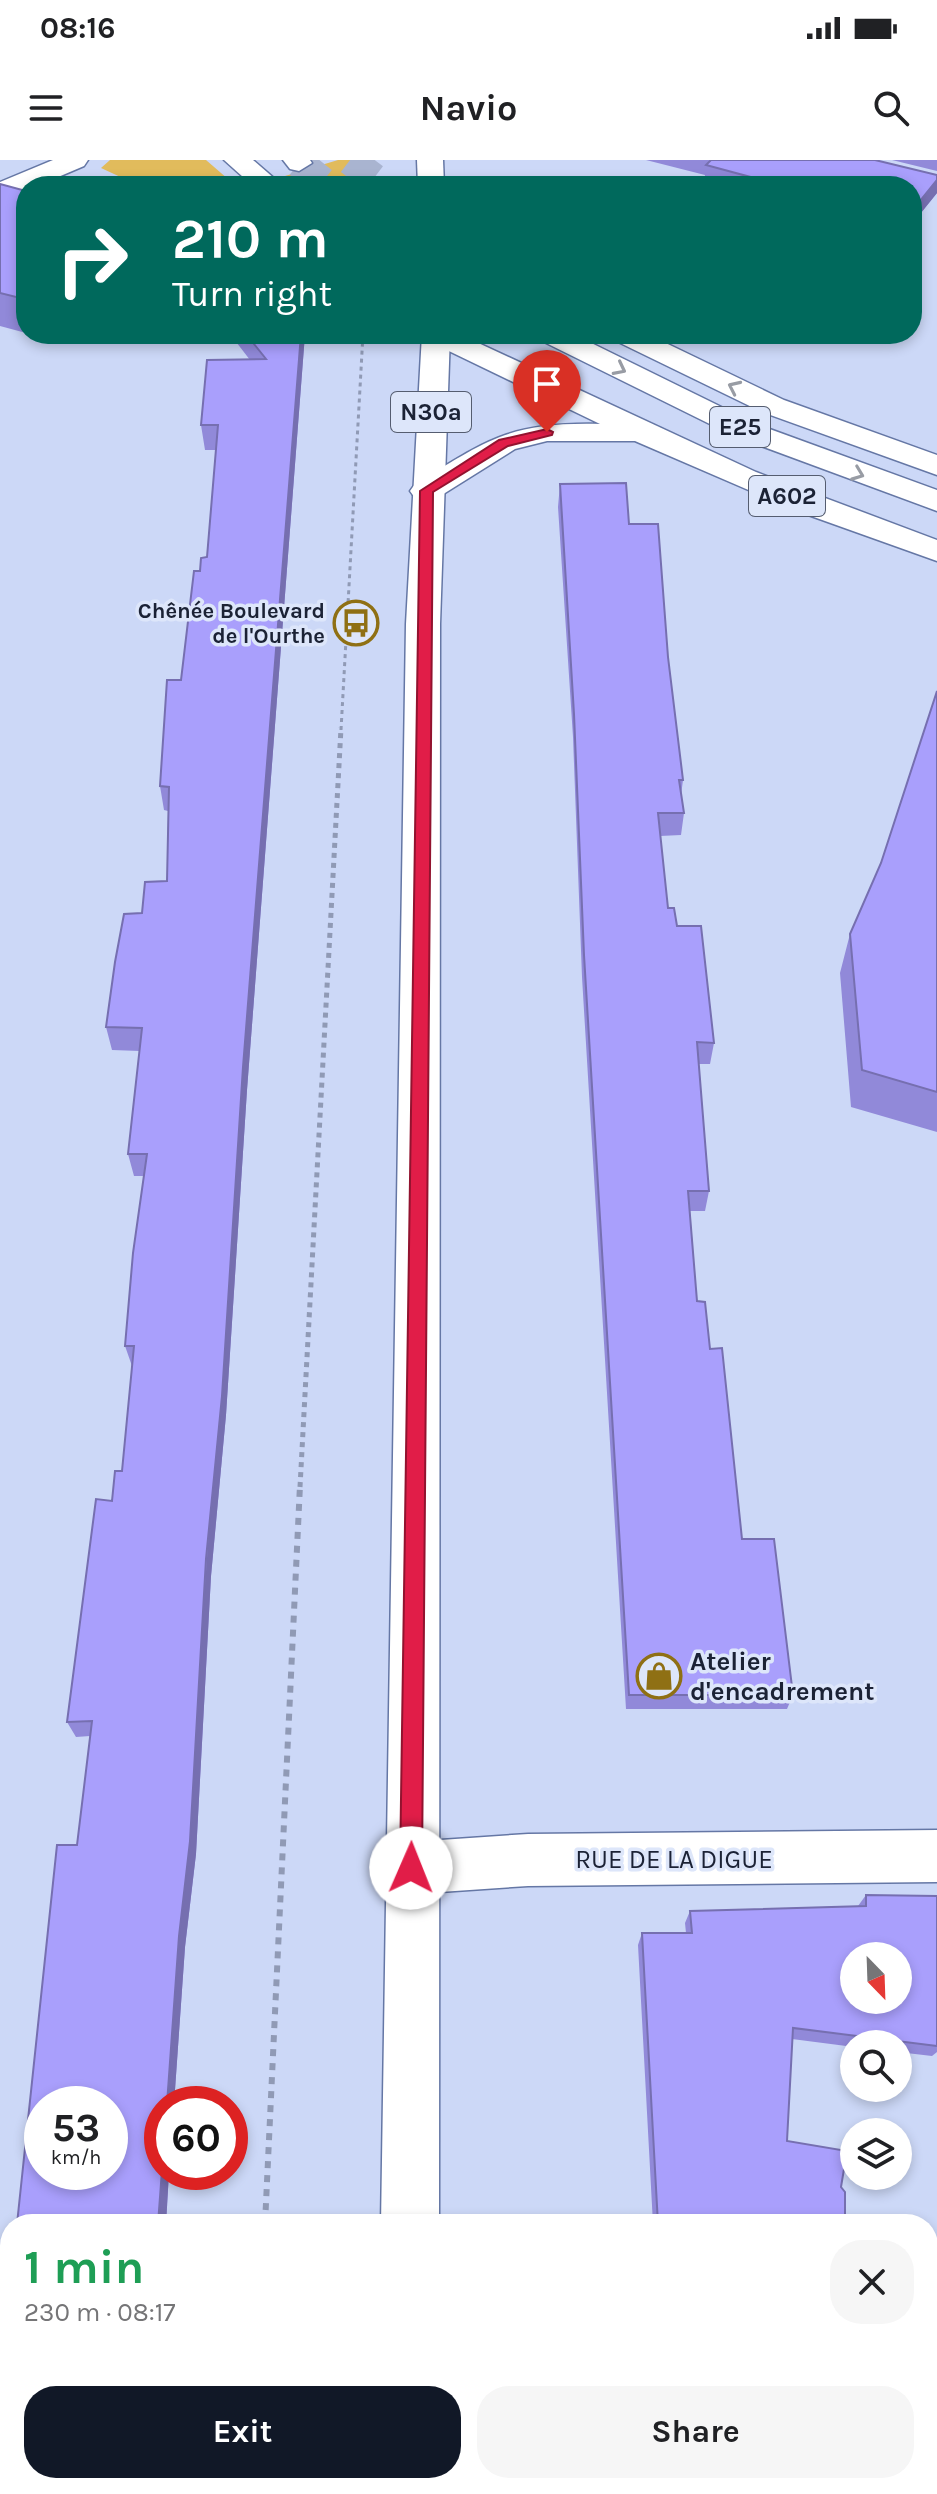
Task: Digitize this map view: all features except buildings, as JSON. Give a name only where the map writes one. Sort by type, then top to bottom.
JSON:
[{"type":"main road","points":[[38,176],[75,160]]},
{"type":"main road","points":[[237,160],[257,176]]},
{"type":"main road","name":"N30a","points":[[410,2214],[426,491],[435,344]]},
{"type":"main road","name":"A602","points":[[456,344],[640,435],[854,524],[937,551]]},
{"type":"main road","name":"E25","points":[[570,344],[745,430],[937,501]]},
{"type":"main road","name":"E25","points":[[645,344],[773,406],[937,466]]},
{"type":"main road","name":"A602","points":[[426,491],[504,443],[547,432],[640,435]]},
{"type":"main road","name":"RUE DE LA DIGUE","points":[[411,1868],[528,1860],[937,1856]]},
{"type":"path","points":[[265,2214],[283,1793],[362,344]]},
{"type":"shaded area","points":[[110,160],[206,160],[224,176],[118,176],[101,168]]},
{"type":"shaded area","points":[[338,160],[366,160],[368,176],[285,176]]},
{"type":"tunnel","points":[[350,160],[371,176]]},
{"type":"tunnel","points":[[299,163],[315,176]]},
{"type":"place","name":"Chênée Boulevard de l'Ourthe","points":[[356,623]]},
{"type":"place","name":"Atelier d'encadrement","points":[[659,1676]]},
{"type":"route","points":[[411,1868],[426,491],[504,443],[547,432]]}]
